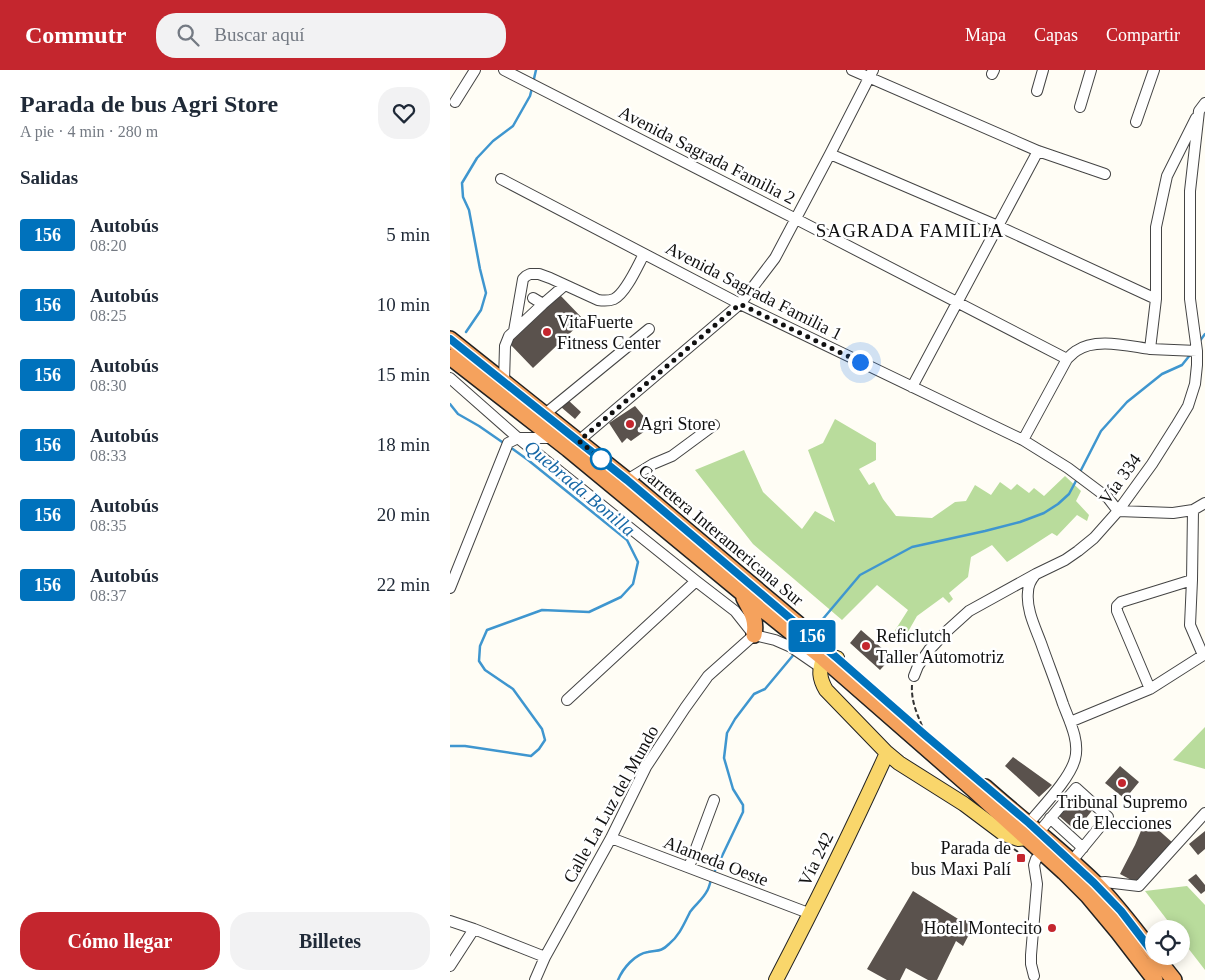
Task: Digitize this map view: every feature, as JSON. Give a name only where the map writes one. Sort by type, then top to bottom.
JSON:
[{"type":"highway","name":"Carretera Interamericana Sur","points":[[450,339],[457,356],[554,438],[573,445],[627,480],[827,661],[990,804],[1009,816],[1034,839],[1071,862],[1115,904],[1145,942]]},
{"type":"highway","name":"Carretera Interamericana Sur","points":[[457,356],[504,382],[544,414],[573,445],[741,592],[827,661],[925,735],[1034,839],[1088,896],[1155,980]]},
{"type":"highway","points":[[741,592],[752,612],[755,626],[754,635]]},
{"type":"highway","points":[[1034,839],[1052,856],[1115,904]]},
{"type":"highway","name":"Carretera Interamericana Sur","points":[[1163,965],[1174,980]]},
{"type":"main road","points":[[827,661],[821,682],[826,690],[886,753],[964,804],[1004,834],[1018,839],[1034,839]]},
{"type":"main road","name":"Vía 242","points":[[776,980],[852,830],[886,753]]},
{"type":"street","points":[[455,102],[475,70]]},
{"type":"street","name":"Avenida Sagrada Familia 2","points":[[504,70],[1067,359]]},
{"type":"street","points":[[852,70],[871,74],[1038,151],[1105,174]]},
{"type":"street","points":[[1037,91],[1043,70]]},
{"type":"street","points":[[1080,107],[1091,70]]},
{"type":"street","points":[[1136,122],[1154,70]]},
{"type":"street","points":[[573,445],[740,304],[775,258],[871,74]]},
{"type":"street","points":[[1150,349],[1156,299],[1156,227],[1167,176],[1202,107]]},
{"type":"street","name":"Vía 334","points":[[914,676],[918,666],[929,650],[969,611],[1064,560],[1094,538],[1118,511],[1152,464],[1200,384],[1190,299],[1190,191],[1202,107]]},
{"type":"street","points":[[912,387],[1038,151]]},
{"type":"street","points":[[830,154],[998,226],[1156,299]]},
{"type":"street","name":"Avenida Sagrada Familia 1","points":[[501,180],[740,304],[1023,440],[1068,468],[1108,498],[1118,511]]},
{"type":"street","points":[[514,331],[523,279],[526,276],[539,274],[598,300],[606,301],[615,298],[623,292],[644,254]]},
{"type":"street","points":[[504,382],[505,346],[509,336],[565,285]]},
{"type":"street","points":[[533,298],[543,304]]},
{"type":"street","points":[[544,414],[649,328]]},
{"type":"street","points":[[1023,440],[1067,359],[1076,350],[1084,346],[1113,344],[1150,349],[1197,351]]},
{"type":"street","points":[[450,378],[518,438],[735,611],[754,635],[775,640],[827,661]]},
{"type":"street","points":[[627,480],[653,464],[672,456],[714,425]]},
{"type":"street","points":[[450,588],[506,448],[518,438],[554,438]]},
{"type":"street","points":[[1118,511],[1173,513],[1193,510],[1205,503]]},
{"type":"street","points":[[1070,722],[1150,689],[1204,655],[1190,625],[1193,510]]},
{"type":"street","points":[[1034,976],[1031,955],[1037,884],[1034,865],[1036,858],[1034,839],[1059,786],[1074,761],[1076,746],[1070,722],[1030,610],[1027,593],[1028,586],[1036,574]]},
{"type":"street","points":[[1150,689],[1116,611],[1117,606],[1121,602],[1192,580]]},
{"type":"street","points":[[567,700],[696,581]]},
{"type":"street","name":"Calle La Luz del Mundo","points":[[535,980],[545,957],[610,838],[646,767],[708,676],[754,635]]},
{"type":"street","points":[[1034,839],[1076,788],[1108,817],[1071,862]]},
{"type":"street","points":[[688,867],[714,800]]},
{"type":"street","points":[[1094,883],[1105,882],[1139,886],[1205,813]]},
{"type":"street","points":[[1050,818],[1083,848]]},
{"type":"street","name":"Alameda Oeste","points":[[610,838],[811,914]]},
{"type":"street","points":[[450,921],[545,957]]},
{"type":"street","points":[[450,966],[474,929]]},
{"type":"path","points":[[914,676],[911,693],[913,704],[925,735]]},
{"type":"green space","points":[[835,419],[876,443],[876,460],[859,469],[869,485],[874,482],[883,499],[896,516],[932,518],[955,502],[966,501],[975,485],[991,495],[1000,482],[1011,490],[1017,484],[1029,493],[1034,488],[1044,496],[1065,476],[1081,491],[1076,501],[1089,515],[1087,521],[1077,515],[1057,536],[1052,533],[1007,562],[992,545],[971,557],[968,577],[949,593],[953,599],[949,603],[943,597],[917,616],[905,637],[894,632],[908,610],[877,585],[842,620],[753,544],[695,470],[744,450],[763,492],[802,529],[815,511],[835,522],[808,450],[823,443]]},
{"type":"green space","points":[[1205,727],[1205,769],[1173,760]]},
{"type":"green space","points":[[1187,886],[1205,905],[1205,970],[1190,951],[1190,920],[1167,920],[1145,891]]},
{"type":"building","name":"VitaFuerte Fitness Center","points":[[560,295],[584,320],[533,368],[509,343]]},
{"type":"building","points":[[568,400],[581,412],[575,419],[561,407]]},
{"type":"building","name":"Agri Store","points":[[635,406],[652,426],[631,441],[627,438],[622,443],[609,423]]},
{"type":"building","name":"Reficlutch Taller Automotriz","points":[[861,630],[892,657],[880,670],[850,643]]},
{"type":"building","points":[[1013,757],[1052,785],[1039,797],[1005,766]]},
{"type":"building","name":"Tribunal Supremo de Elecciones","points":[[1120,766],[1139,782],[1125,799],[1105,783]]},
{"type":"building","points":[[1077,792],[1094,808],[1076,831],[1059,816]]},
{"type":"building","points":[[1146,819],[1173,843],[1137,883],[1120,874]]},
{"type":"building","points":[[1205,831],[1205,849],[1198,855],[1189,844]]},
{"type":"building","points":[[1196,874],[1205,885],[1205,891],[1201,894],[1188,880]]},
{"type":"building","points":[[913,891],[963,922],[965,920],[974,925],[963,946],[956,941],[937,980],[928,980],[906,968],[900,980],[887,980],[867,969]]},
{"type":"waterway","name":"Quebrada Bonilla","points":[[533,83],[536,70]]},
{"type":"waterway","name":"Quebrada Bonilla","points":[[466,332],[481,310],[486,293],[469,210],[463,197],[462,183],[477,158],[493,141],[513,126],[530,96],[532,88]]},
{"type":"waterway","points":[[1199,342],[1205,334]]},
{"type":"waterway","points":[[1079,474],[1101,431],[1127,402],[1162,374],[1182,365],[1190,355]]},
{"type":"waterway","name":"Quebrada Bonilla","points":[[450,404],[458,414],[505,444]]},
{"type":"waterway","name":"Quebrada Bonilla","points":[[450,746],[465,746],[531,756],[539,749],[545,740],[542,729],[513,689],[485,670],[479,661],[480,646],[487,630],[542,610],[589,612],[621,597],[633,584],[638,562],[627,540],[510,447]]},
{"type":"waterway","points":[[806,639],[860,575],[912,547],[1020,522],[1044,513],[1069,494],[1077,479]]},
{"type":"waterway","points":[[713,875],[743,812],[743,805],[733,789],[724,758],[727,733],[754,694],[765,689],[795,653]]},
{"type":"waterway","points":[[618,980],[626,966],[634,959],[643,953],[661,950],[673,941],[690,912],[705,894],[711,880]]},
{"type":"bus line","name":"156","points":[[450,339],[627,480],[1029,823],[1094,883],[1121,911],[1145,942]]},
{"type":"place","name":"VitaFuerte Fitness Center","points":[[547,332]]},
{"type":"place","name":"Agri Store","points":[[630,424]]},
{"type":"place","name":"Reficlutch Taller Automotriz","points":[[866,646]]},
{"type":"place","name":"Tribunal Supremo de Elecciones","points":[[1122,783]]},
{"type":"place","name":"Parada de bus Maxi Palí","points":[[1021,858]]},
{"type":"place","name":"Hotel Montecito","points":[[1052,928]]},
{"type":"district","name":"SAGRADA FAMILIA","points":[[910,230]]},
{"type":"route","points":[[601,459],[579,441],[740,304],[860,362]]}]
